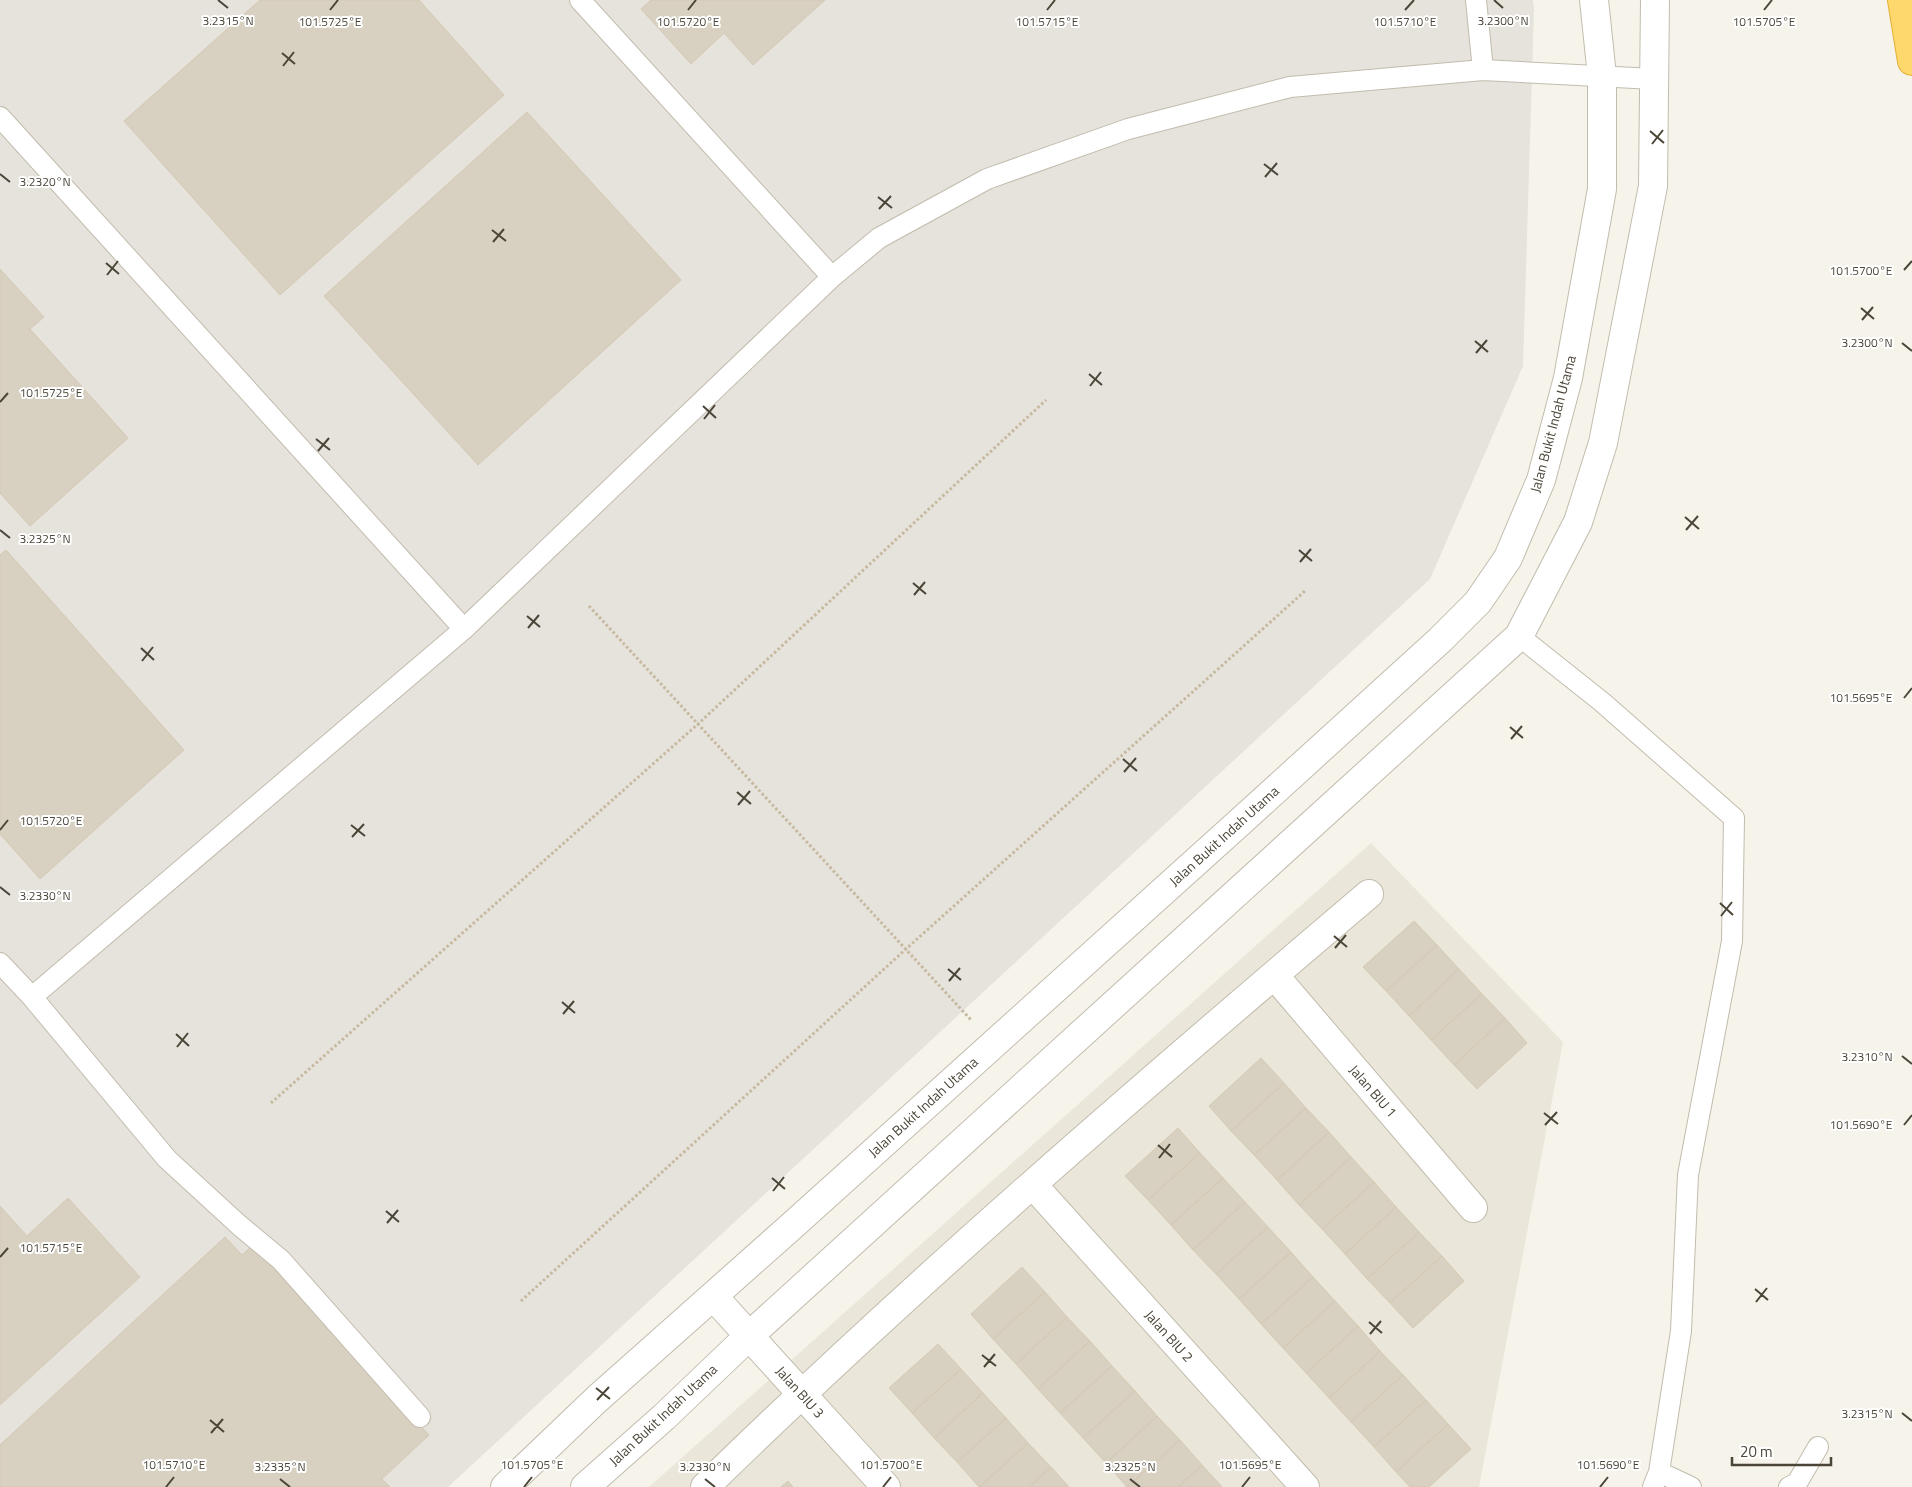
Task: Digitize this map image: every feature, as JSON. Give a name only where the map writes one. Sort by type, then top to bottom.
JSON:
[{"type":"highway","points":[[1902,0],[1912,61]]},
{"type":"street","name":"Jalan Bukit Indah Utama","points":[[505,1487],[597,1399],[994,1044],[1440,640],[1478,602],[1508,558],[1541,480],[1568,378],[1602,189],[1602,76],[1594,0]]},
{"type":"street","name":"Jalan Bukit Indah Utama","points":[[585,1487],[1519,636],[1578,522],[1603,443],[1653,186],[1655,0]]},
{"type":"street","points":[[705,1487],[801,1393],[1033,1185],[1369,894]]},
{"type":"street","name":"Jalan BIU 1","points":[[1274,975],[1473,1208]]},
{"type":"street","name":"Jalan BIU 2","points":[[1033,1185],[1305,1487]]},
{"type":"street","name":"Jalan BIU 3","points":[[713,1296],[886,1487]]},
{"type":"lane","points":[[580,0],[832,277]]},
{"type":"lane","points":[[1476,0],[1484,70]]},
{"type":"lane","points":[[32,997],[464,629],[832,277],[879,238],[988,180],[1128,129],[1290,87],[1484,70],[1654,79]]},
{"type":"lane","points":[[0,117],[464,629]]},
{"type":"lane","points":[[1519,636],[1602,702],[1734,818],[1732,942],[1688,1175],[1681,1331],[1656,1479],[1691,1487]]},
{"type":"lane","points":[[0,963],[32,997],[167,1159],[239,1225],[281,1260],[420,1417]]},
{"type":"lane","points":[[1789,1487],[1797,1483],[1818,1447]]},
{"type":"path","points":[[271,1103],[698,724],[1046,400]]},
{"type":"path","points":[[521,1301],[906,949],[1305,591]]},
{"type":"path","points":[[589,606],[994,1044]]},
{"type":"shaded area","points":[[0,0],[1533,0],[1523,366],[1430,579],[448,1487],[0,1487]]},
{"type":"shaded area","points":[[1371,843],[1563,1042],[1479,1487],[649,1487]]},
{"type":"building","points":[[260,0],[419,0],[504,95],[280,295],[124,121]]},
{"type":"building","points":[[651,0],[825,0],[753,65],[724,33],[691,64],[641,9]]},
{"type":"building","points":[[527,112],[681,280],[478,465],[324,296]]},
{"type":"building","points":[[0,269],[44,317],[30,329],[128,438],[30,526],[0,493]]},
{"type":"building","points":[[6,550],[184,750],[40,879],[0,834],[0,555]]},
{"type":"building","points":[[1414,921],[1437,945],[1386,991],[1363,967]]},
{"type":"building","points":[[1437,945],[1459,969],[1409,1016],[1386,991]]},
{"type":"building","points":[[1459,969],[1482,994],[1431,1040],[1409,1016]]},
{"type":"building","points":[[1482,994],[1505,1018],[1454,1065],[1431,1040]]},
{"type":"building","points":[[1505,1018],[1527,1043],[1477,1089],[1454,1065]]},
{"type":"building","points":[[1261,1058],[1284,1083],[1231,1131],[1209,1106]]},
{"type":"building","points":[[1284,1083],[1306,1108],[1254,1155],[1231,1131]]},
{"type":"building","points":[[1306,1108],[1329,1132],[1277,1180],[1254,1155]]},
{"type":"building","points":[[1178,1128],[1200,1153],[1148,1200],[1125,1176]]},
{"type":"building","points":[[1329,1132],[1351,1157],[1299,1205],[1277,1180]]},
{"type":"building","points":[[1200,1153],[1223,1178],[1171,1225],[1148,1200]]},
{"type":"building","points":[[1351,1157],[1374,1182],[1322,1229],[1299,1205]]},
{"type":"building","points":[[1223,1178],[1245,1202],[1193,1250],[1171,1225]]},
{"type":"building","points":[[1374,1182],[1396,1207],[1345,1254],[1322,1229]]},
{"type":"building","points":[[68,1198],[140,1277],[0,1405],[0,1206],[27,1236]]},
{"type":"building","points":[[1245,1202],[1268,1227],[1216,1274],[1193,1250]]},
{"type":"building","points":[[1396,1207],[1419,1232],[1367,1279],[1345,1254]]},
{"type":"building","points":[[1268,1227],[1291,1252],[1239,1299],[1216,1274]]},
{"type":"building","points":[[1419,1232],[1442,1256],[1390,1303],[1367,1279]]},
{"type":"building","points":[[225,1237],[242,1255],[253,1245],[429,1435],[382,1479],[390,1487],[0,1487],[0,1445]]},
{"type":"building","points":[[1291,1252],[1313,1277],[1261,1324],[1239,1299]]},
{"type":"building","points":[[1442,1256],[1464,1281],[1413,1328],[1390,1303]]},
{"type":"building","points":[[1022,1267],[1045,1292],[993,1339],[971,1314]]},
{"type":"building","points":[[1313,1277],[1335,1301],[1283,1348],[1261,1324]]},
{"type":"building","points":[[1045,1292],[1067,1317],[1016,1364],[993,1339]]},
{"type":"building","points":[[1335,1301],[1358,1326],[1306,1373],[1283,1348]]},
{"type":"building","points":[[1067,1317],[1090,1341],[1038,1389],[1016,1364]]},
{"type":"building","points":[[1358,1326],[1380,1351],[1329,1398],[1306,1373]]},
{"type":"building","points":[[1090,1341],[1112,1366],[1060,1413],[1038,1389]]},
{"type":"building","points":[[938,1344],[961,1369],[912,1413],[889,1388]]},
{"type":"building","points":[[1380,1351],[1403,1375],[1351,1422],[1329,1398]]},
{"type":"building","points":[[1112,1366],[1135,1391],[1083,1438],[1060,1413]]},
{"type":"building","points":[[961,1369],[983,1393],[934,1438],[912,1413]]},
{"type":"building","points":[[1403,1375],[1426,1400],[1374,1447],[1351,1422]]},
{"type":"building","points":[[1135,1391],[1157,1416],[1106,1463],[1083,1438]]},
{"type":"building","points":[[983,1393],[1006,1418],[957,1462],[934,1438]]},
{"type":"building","points":[[1426,1400],[1448,1424],[1396,1472],[1374,1447]]},
{"type":"building","points":[[1157,1416],[1180,1440],[1127,1487],[1106,1463]]},
{"type":"building","points":[[1006,1418],[1028,1443],[979,1487],[957,1462]]},
{"type":"building","points":[[1448,1424],[1471,1449],[1429,1487],[1410,1487],[1396,1472]]},
{"type":"building","points":[[1180,1440],[1202,1465],[1178,1487],[1128,1487]]},
{"type":"building","points":[[1028,1443],[1051,1467],[1029,1487],[980,1487]]},
{"type":"building","points":[[1202,1465],[1222,1487],[1178,1487]]},
{"type":"building","points":[[1051,1467],[1069,1487],[1029,1487]]},
{"type":"building","points":[[788,1481],[793,1487],[781,1487]]}]
